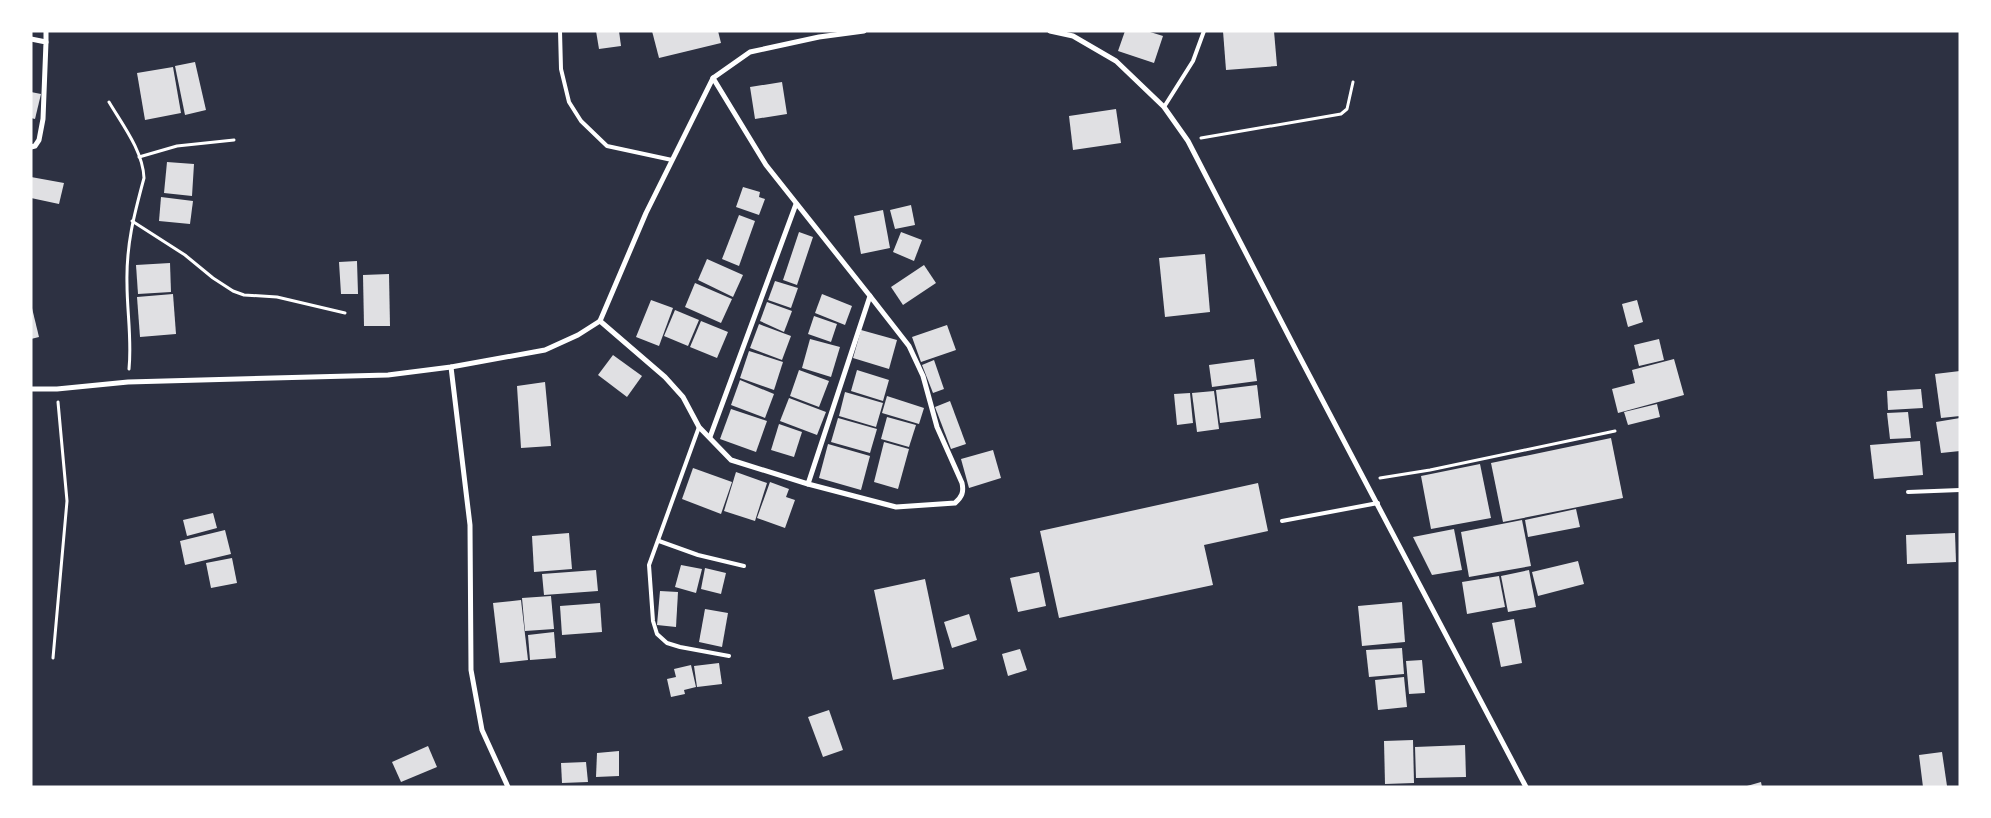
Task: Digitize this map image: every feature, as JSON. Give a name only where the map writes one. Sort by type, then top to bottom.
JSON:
[{"type":"street","points":[[31,146],[35,146],[39,140],[43,119],[46,31]]},
{"type":"street","points":[[31,389],[57,389],[128,382],[388,375],[451,367],[545,350],[578,335],[600,321],[646,213],[713,78],[750,52],[864,31]]},
{"type":"street","points":[[1050,31],[1073,36],[1116,61],[1164,107],[1188,141],[1526,787]]},
{"type":"street","points":[[31,39],[46,42]]},
{"type":"street","points":[[600,321],[665,377],[683,397],[699,427],[731,460],[808,484],[896,507],[955,503],[961,497],[962,483],[937,428],[933,407],[920,368],[909,346],[766,165],[713,78]]},
{"type":"street","points":[[710,437],[796,204]]},
{"type":"street","points":[[808,484],[870,296]]},
{"type":"street","points":[[451,367],[470,525],[471,670],[482,730],[508,787]]},
{"type":"lane","points":[[560,31],[561,68],[569,102],[581,121],[607,146],[672,160]]},
{"type":"lane","points":[[1164,107],[1193,61],[1204,31]]},
{"type":"lane","points":[[699,427],[649,565],[653,621],[657,634],[667,643],[729,656]]},
{"type":"lane","points":[[1908,492],[1960,490]]},
{"type":"lane","points":[[1282,521],[1378,503]]},
{"type":"lane","points":[[659,541],[698,555],[744,566]]},
{"type":"path","points":[[1188,141],[1341,114],[1348,109],[1353,82]]},
{"type":"path","points":[[109,102],[139,156],[144,178],[132,221],[128,244],[127,283],[131,349],[128,382]]},
{"type":"path","points":[[139,156],[177,146],[234,140]]},
{"type":"path","points":[[132,221],[185,255],[232,291],[244,295],[277,297],[345,313]]},
{"type":"path","points":[[53,658],[67,501],[57,389]]},
{"type":"path","points":[[1365,480],[1430,470],[1615,431]]},
{"type":"building","points":[[596,31],[619,31],[621,46],[599,49]]},
{"type":"building","points":[[652,31],[718,31],[721,43],[659,58]]},
{"type":"building","points":[[1125,31],[1147,31],[1163,36],[1154,63],[1118,51]]},
{"type":"building","points":[[1223,31],[1274,31],[1277,66],[1226,70]]},
{"type":"building","points":[[195,62],[206,110],[185,115],[175,66]]},
{"type":"building","points":[[173,67],[181,113],[145,120],[137,73]]},
{"type":"building","points":[[782,82],[787,114],[755,119],[750,87]]},
{"type":"building","points":[[31,92],[41,94],[35,119],[31,118]]},
{"type":"building","points":[[1116,109],[1121,143],[1073,150],[1069,116]]},
{"type":"building","points":[[167,162],[194,164],[192,196],[164,193]]},
{"type":"building","points":[[31,177],[64,183],[59,204],[31,198]]},
{"type":"building","points":[[743,187],[760,192],[759,197],[765,199],[759,215],[736,207]]},
{"type":"building","points":[[161,197],[193,201],[190,224],[159,221]]},
{"type":"building","points":[[911,205],[915,225],[895,229],[890,210]]},
{"type":"building","points":[[883,210],[890,248],[861,254],[854,216]]},
{"type":"building","points":[[739,215],[755,221],[739,266],[722,259]]},
{"type":"building","points":[[799,232],[813,237],[797,285],[783,280]]},
{"type":"building","points":[[901,232],[922,240],[914,261],[893,252]]},
{"type":"building","points":[[1205,254],[1210,312],[1165,317],[1159,258]]},
{"type":"building","points":[[707,259],[743,275],[733,297],[698,280]]},
{"type":"building","points":[[357,261],[358,294],[341,294],[339,262]]},
{"type":"building","points":[[170,263],[171,292],[138,294],[136,265]]},
{"type":"building","points":[[924,265],[936,283],[903,305],[891,287]]},
{"type":"building","points":[[389,274],[390,326],[364,326],[363,275]]},
{"type":"building","points":[[775,281],[798,288],[791,308],[768,300]]},
{"type":"building","points":[[695,283],[732,299],[721,323],[685,307]]},
{"type":"building","points":[[173,294],[176,334],[140,337],[137,297]]},
{"type":"building","points":[[822,294],[852,306],[845,325],[815,313]]},
{"type":"building","points":[[651,300],[673,308],[659,346],[636,337]]},
{"type":"building","points":[[1637,300],[1643,322],[1628,327],[1622,304]]},
{"type":"building","points":[[767,302],[792,311],[784,332],[760,321]]},
{"type":"building","points":[[31,304],[39,337],[31,339]]},
{"type":"building","points":[[675,310],[699,320],[688,346],[664,336]]},
{"type":"building","points":[[814,316],[837,324],[831,342],[808,334]]},
{"type":"building","points":[[701,321],[728,332],[717,358],[690,347]]},
{"type":"building","points":[[759,324],[791,336],[782,360],[750,348]]},
{"type":"building","points":[[947,325],[956,350],[921,362],[912,337]]},
{"type":"building","points":[[861,330],[897,340],[889,369],[853,358]]},
{"type":"building","points":[[810,339],[840,347],[831,377],[802,368]]},
{"type":"building","points":[[1659,339],[1664,360],[1639,366],[1634,345]]},
{"type":"building","points":[[749,351],[783,362],[774,390],[740,378]]},
{"type":"building","points":[[613,355],[642,376],[627,397],[598,375]]},
{"type":"building","points":[[1254,359],[1257,381],[1212,387],[1209,365]]},
{"type":"building","points":[[1674,359],[1684,395],[1618,413],[1612,389],[1635,383],[1632,370]]},
{"type":"building","points":[[934,360],[944,389],[933,393],[922,365]]},
{"type":"building","points":[[799,370],[829,381],[819,407],[790,396]]},
{"type":"building","points":[[857,370],[889,380],[883,401],[851,391]]},
{"type":"building","points":[[1960,371],[1960,416],[1941,418],[1935,374]]},
{"type":"building","points":[[740,380],[774,394],[765,418],[731,405]]},
{"type":"building","points":[[545,382],[551,446],[521,448],[517,386]]},
{"type":"building","points":[[1257,385],[1261,418],[1220,423],[1216,390]]},
{"type":"building","points":[[1921,389],[1923,408],[1888,410],[1887,391]]},
{"type":"building","points":[[1214,391],[1219,429],[1197,432],[1192,393]]},
{"type":"building","points":[[845,392],[883,403],[876,427],[839,416]]},
{"type":"building","points":[[1190,393],[1193,423],[1177,425],[1174,394]]},
{"type":"building","points":[[887,396],[924,408],[919,424],[882,413]]},
{"type":"building","points":[[789,398],[826,412],[817,435],[780,421]]},
{"type":"building","points":[[950,401],[966,444],[951,449],[935,407]]},
{"type":"building","points":[[1657,404],[1660,417],[1628,425],[1624,412]]},
{"type":"building","points":[[731,409],[767,421],[756,452],[720,439]]},
{"type":"building","points":[[1908,412],[1911,438],[1890,439],[1887,413]]},
{"type":"building","points":[[887,417],[916,425],[909,447],[881,439]]},
{"type":"building","points":[[838,418],[877,429],[870,453],[831,442]]},
{"type":"building","points":[[1960,418],[1960,451],[1941,453],[1936,422]]},
{"type":"building","points":[[779,424],[802,432],[794,457],[771,450]]},
{"type":"building","points":[[1611,438],[1623,498],[1503,522],[1491,463]]},
{"type":"building","points":[[1920,441],[1923,475],[1874,479],[1870,445]]},
{"type":"building","points":[[884,442],[909,449],[898,489],[874,482]]},
{"type":"building","points":[[828,444],[870,456],[861,490],[819,478]]},
{"type":"building","points":[[993,450],[1001,478],[969,488],[961,459]]},
{"type":"building","points":[[1480,464],[1491,518],[1431,529],[1421,476]]},
{"type":"building","points":[[693,468],[732,482],[721,514],[682,499]]},
{"type":"building","points":[[736,472],[767,483],[755,521],[724,511]]},
{"type":"building","points":[[770,482],[789,489],[786,497],[795,500],[785,528],[757,518]]},
{"type":"building","points":[[1258,483],[1268,531],[1204,545],[1213,585],[1059,618],[1040,531]]},
{"type":"building","points":[[1576,509],[1580,527],[1528,537],[1525,520]]},
{"type":"building","points":[[213,513],[217,528],[187,536],[183,520]]},
{"type":"building","points":[[1522,520],[1531,566],[1469,577],[1461,532]]},
{"type":"building","points":[[1454,529],[1462,570],[1432,575],[1413,537]]},
{"type":"building","points":[[225,530],[231,554],[185,565],[180,541]]},
{"type":"building","points":[[569,533],[572,569],[534,572],[532,536]]},
{"type":"building","points":[[1955,533],[1956,562],[1907,564],[1906,535]]},
{"type":"building","points":[[232,558],[237,583],[211,588],[206,563]]},
{"type":"building","points":[[1578,561],[1584,584],[1538,596],[1532,572]]},
{"type":"building","points":[[681,565],[702,569],[696,593],[675,587]]},
{"type":"building","points":[[705,568],[726,573],[721,594],[701,589]]},
{"type":"building","points":[[596,570],[598,591],[544,595],[542,574]]},
{"type":"building","points":[[1529,570],[1536,607],[1508,612],[1501,576]]},
{"type":"building","points":[[1039,572],[1046,606],[1018,612],[1010,578]]},
{"type":"building","points":[[1499,576],[1505,607],[1467,614],[1462,582]]},
{"type":"building","points":[[925,579],[944,669],[893,680],[874,590]]},
{"type":"building","points":[[660,591],[678,592],[676,627],[657,625]]},
{"type":"building","points":[[551,596],[554,629],[525,631],[522,598]]},
{"type":"building","points":[[521,600],[528,660],[500,663],[493,603]]},
{"type":"building","points":[[1402,602],[1405,642],[1362,646],[1358,606]]},
{"type":"building","points":[[600,603],[602,632],[562,635],[560,606]]},
{"type":"building","points":[[705,609],[728,613],[722,647],[699,642]]},
{"type":"building","points":[[969,614],[977,640],[952,648],[944,622]]},
{"type":"building","points":[[1514,619],[1522,663],[1501,667],[1492,623]]},
{"type":"building","points":[[554,632],[556,658],[530,660],[528,635]]},
{"type":"building","points":[[1402,648],[1404,674],[1369,677],[1366,650]]},
{"type":"building","points":[[1020,649],[1027,670],[1008,676],[1002,654]]},
{"type":"building","points":[[1422,660],[1425,693],[1409,694],[1406,661]]},
{"type":"building","points":[[719,663],[722,684],[697,687],[694,666]]},
{"type":"building","points":[[691,665],[696,687],[684,690],[685,694],[671,697],[667,679],[676,677],[674,669]]},
{"type":"building","points":[[1404,677],[1407,707],[1378,710],[1375,680]]},
{"type":"building","points":[[829,710],[843,750],[823,757],[808,717]]},
{"type":"building","points":[[1413,740],[1414,783],[1385,784],[1384,741]]},
{"type":"building","points":[[1465,745],[1466,777],[1416,778],[1415,747]]},
{"type":"building","points":[[428,746],[437,767],[401,782],[392,762]]},
{"type":"building","points":[[619,751],[619,776],[596,777],[597,753]]},
{"type":"building","points":[[1942,752],[1947,786],[1923,787],[1919,755]]},
{"type":"building","points":[[586,762],[588,782],[562,783],[561,763]]},
{"type":"building","points":[[1761,782],[1762,787],[1747,787],[1747,786]]}]
